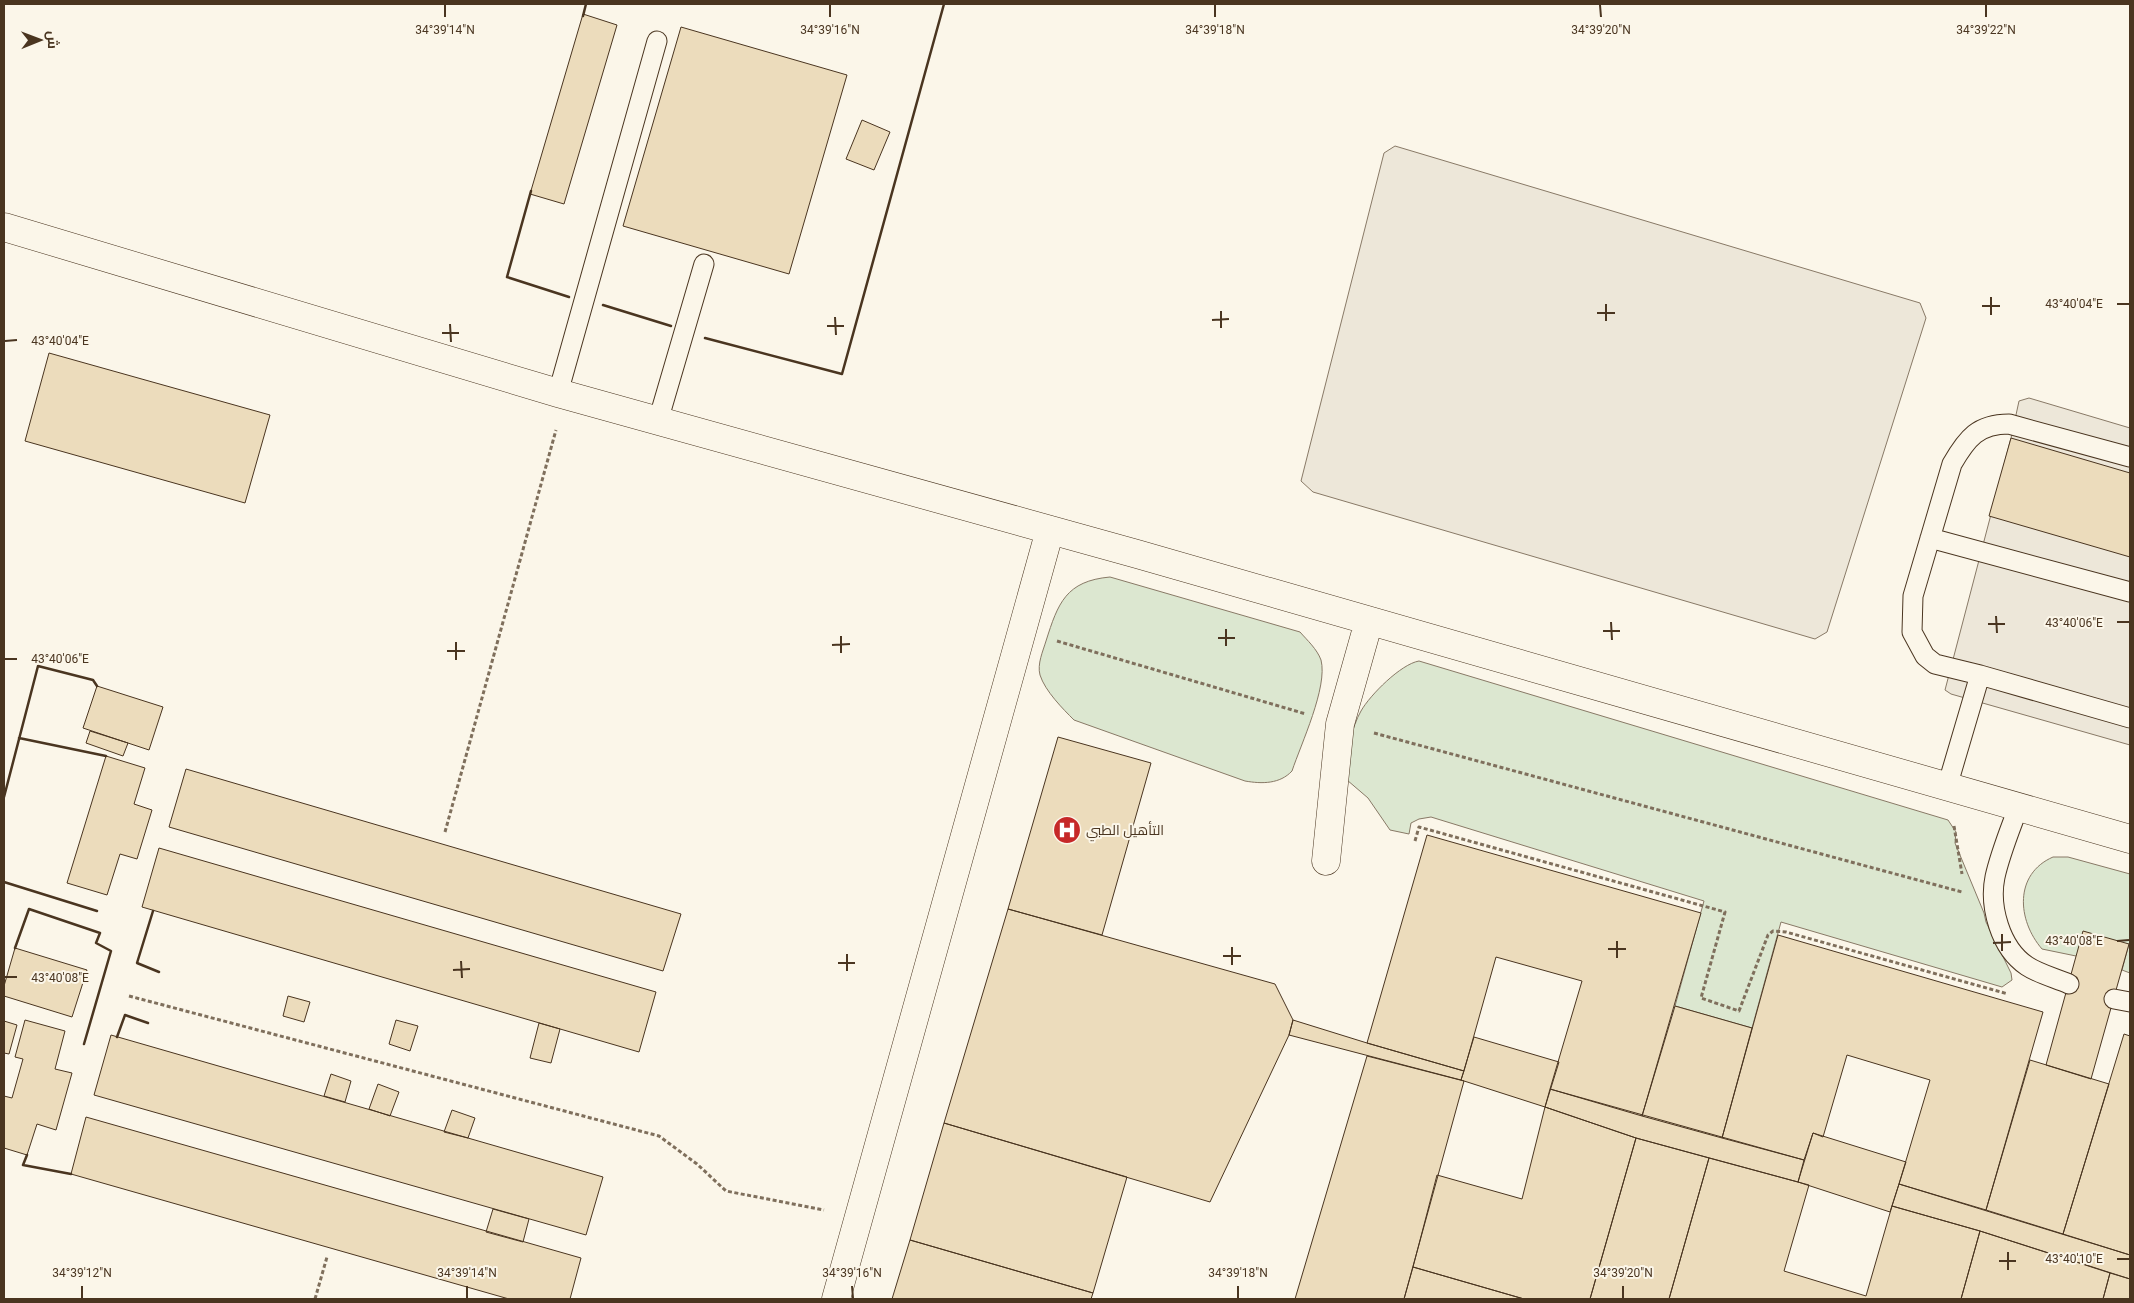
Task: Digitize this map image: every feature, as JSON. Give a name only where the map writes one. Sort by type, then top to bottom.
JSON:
[{"type":"street","points":[[4,227],[562,394],[1050,530],[2130,839]]},
{"type":"street","points":[[836,1299],[1050,530]]},
{"type":"street","points":[[1326,861],[1340,724],[1369,621]]},
{"type":"lane","points":[[562,394],[657,41]]},
{"type":"lane","points":[[658,421],[704,264]]},
{"type":"lane","points":[[2130,457],[2009,424],[1992,424],[1979,430],[1968,440],[1952,464],[1914,596],[1912,632],[1925,656],[1935,664],[2130,718]]},
{"type":"lane","points":[[1930,538],[2130,592]]},
{"type":"lane","points":[[1947,786],[1980,675]]},
{"type":"lane","points":[[2018,808],[1995,877],[1994,901],[2003,938],[2013,953],[2027,966],[2069,984]]},
{"type":"path","points":[[445,832],[562,394]]},
{"type":"path","points":[[1022,631],[1340,724],[1994,901]]},
{"type":"path","points":[[1415,840],[1419,827],[1725,912],[1701,998],[1739,1011],[1768,935],[1773,931],[1786,932],[2014,995]]},
{"type":"path","points":[[129,996],[659,1136],[697,1164],[726,1191],[859,1217]]},
{"type":"path","points":[[316,1299],[327,1257]]},
{"type":"green space","points":[[1110,577],[1300,632],[1319,656],[1322,671],[1317,700],[1292,771],[1276,781],[1258,783],[1245,781],[1074,720],[1065,711],[1050,693],[1040,675],[1039,666],[1050,628],[1060,605],[1074,589],[1083,583],[1095,579]]},
{"type":"green space","points":[[1419,661],[1948,820],[1956,832],[1955,843],[1986,922],[2011,973],[2012,980],[2002,987],[1781,922],[1752,1028],[1675,1006],[1704,901],[1431,817],[1419,819],[1411,823],[1409,834],[1390,830],[1368,798],[1340,774],[1355,725],[1365,704],[1395,674],[1412,663]]},
{"type":"green space","points":[[2053,857],[2068,857],[2130,874],[2130,973],[2122,970],[2129,944],[2076,956],[2042,949],[2034,937],[2024,912],[2026,886],[2031,874],[2040,865]]},
{"type":"shaded area","points":[[1395,146],[1920,303],[1926,318],[1827,632],[1815,639],[1313,492],[1301,481],[1384,153]]},
{"type":"shaded area","points":[[2029,398],[2130,428],[2130,745],[1951,694],[1945,690],[2019,401]]},
{"type":"building","points":[[583,14],[617,25],[564,204],[530,194]]},
{"type":"building","points":[[681,27],[847,75],[789,274],[623,226]]},
{"type":"building","points":[[862,120],[890,132],[874,170],[846,159]]},
{"type":"building","points":[[49,353],[270,415],[245,503],[25,441]]},
{"type":"building","points":[[2011,438],[2130,473],[2130,557],[1989,516]]},
{"type":"building","points":[[97,686],[163,707],[149,750],[83,728]]},
{"type":"building","points":[[90,731],[128,743],[123,756],[86,743]]},
{"type":"building","points":[[1058,737],[1151,763],[1102,935],[1008,909]]},
{"type":"building","points":[[106,756],[145,768],[134,804],[152,810],[137,859],[120,854],[107,895],[67,883]]},
{"type":"building","points":[[186,769],[681,914],[663,971],[169,827]]},
{"type":"building","points":[[1427,835],[1701,913],[1642,1116],[1550,1089],[1582,981],[1496,957],[1464,1071],[1367,1043]]},
{"type":"building","points":[[159,848],[656,992],[639,1052],[142,907]]},
{"type":"building","points":[[1008,909],[1275,984],[1293,1020],[1289,1035],[1210,1202],[944,1123]]},
{"type":"building","points":[[2083,931],[2129,944],[2091,1079],[2046,1065]]},
{"type":"building","points":[[1778,935],[2043,1012],[1986,1210],[1899,1184],[1930,1080],[1847,1055],[1823,1137],[1813,1133],[1804,1160],[1722,1138]]},
{"type":"building","points":[[15,948],[87,970],[72,1017],[4,996],[4,986]]},
{"type":"building","points":[[288,996],[310,1002],[304,1022],[283,1016]]},
{"type":"building","points":[[1675,1006],[1752,1028],[1722,1138],[1642,1116]]},
{"type":"building","points":[[25,1020],[65,1031],[55,1069],[72,1073],[56,1130],[37,1124],[27,1155],[4,1148],[4,1096],[12,1098],[23,1059],[15,1057]]},
{"type":"building","points":[[396,1020],[418,1026],[410,1051],[389,1044]]},
{"type":"building","points":[[1293,1020],[1464,1071],[1461,1080],[1289,1035]]},
{"type":"building","points":[[4,1021],[17,1025],[9,1054],[4,1053]]},
{"type":"building","points":[[539,1023],[560,1029],[551,1063],[530,1058]]},
{"type":"building","points":[[2124,1034],[2130,1036],[2130,1255],[2063,1234]]},
{"type":"building","points":[[111,1035],[603,1177],[586,1235],[94,1095]]},
{"type":"building","points":[[1474,1037],[1559,1062],[1545,1107],[1461,1080]]},
{"type":"building","points":[[1367,1056],[1464,1081],[1404,1299],[1295,1299]]},
{"type":"building","points":[[2030,1060],[2109,1084],[2063,1234],[1986,1210]]},
{"type":"building","points":[[331,1074],[351,1081],[345,1102],[324,1096]]},
{"type":"building","points":[[378,1084],[399,1092],[390,1116],[369,1109]]},
{"type":"building","points":[[1550,1089],[1804,1160],[1798,1182],[1636,1138],[1545,1107]]},
{"type":"building","points":[[1545,1107],[1636,1138],[1590,1299],[1524,1299],[1413,1267],[1437,1175],[1522,1199]]},
{"type":"building","points":[[452,1110],[475,1118],[468,1138],[444,1132]]},
{"type":"building","points":[[86,1117],[581,1258],[570,1299],[509,1299],[71,1174]]},
{"type":"building","points":[[944,1123],[1127,1177],[1093,1293],[910,1240]]},
{"type":"building","points":[[1813,1133],[1906,1162],[1890,1212],[1798,1182]]},
{"type":"building","points":[[1636,1138],[1709,1158],[1669,1299],[1590,1299]]},
{"type":"building","points":[[1709,1158],[1809,1185],[1784,1271],[1866,1296],[1892,1206],[1980,1231],[1961,1299],[1669,1299]]},
{"type":"building","points":[[1899,1184],[2130,1255],[2130,1279],[1980,1231],[1892,1206]]},
{"type":"building","points":[[493,1209],[529,1219],[523,1242],[486,1232]]},
{"type":"building","points":[[1980,1231],[2110,1273],[2103,1299],[1961,1299]]},
{"type":"building","points":[[910,1240],[1093,1293],[1091,1299],[892,1299]]},
{"type":"building","points":[[1413,1267],[1524,1299],[1404,1299]]},
{"type":"building","points":[[2110,1273],[2130,1279],[2130,1299],[2103,1299]]},
{"type":"wall","points":[[583,16],[586,4]]},
{"type":"wall","points":[[705,338],[842,374],[944,4]]},
{"type":"wall","points":[[531,191],[507,277],[569,297]]},
{"type":"wall","points":[[603,305],[671,326]]},
{"type":"wall","points":[[4,797],[38,666],[93,680],[97,686]]},
{"type":"wall","points":[[19,738],[106,756]]},
{"type":"wall","points":[[4,882],[97,911]]},
{"type":"wall","points":[[15,948],[29,909],[100,933],[96,943],[111,951],[84,1044]]},
{"type":"wall","points":[[153,911],[137,963],[159,972]]},
{"type":"wall","points":[[117,1037],[125,1015],[148,1023]]},
{"type":"wall","points":[[27,1155],[23,1165],[71,1174]]},
{"type":"place","name":"التأهيل الطبي","points":[[1067,830]]}]
